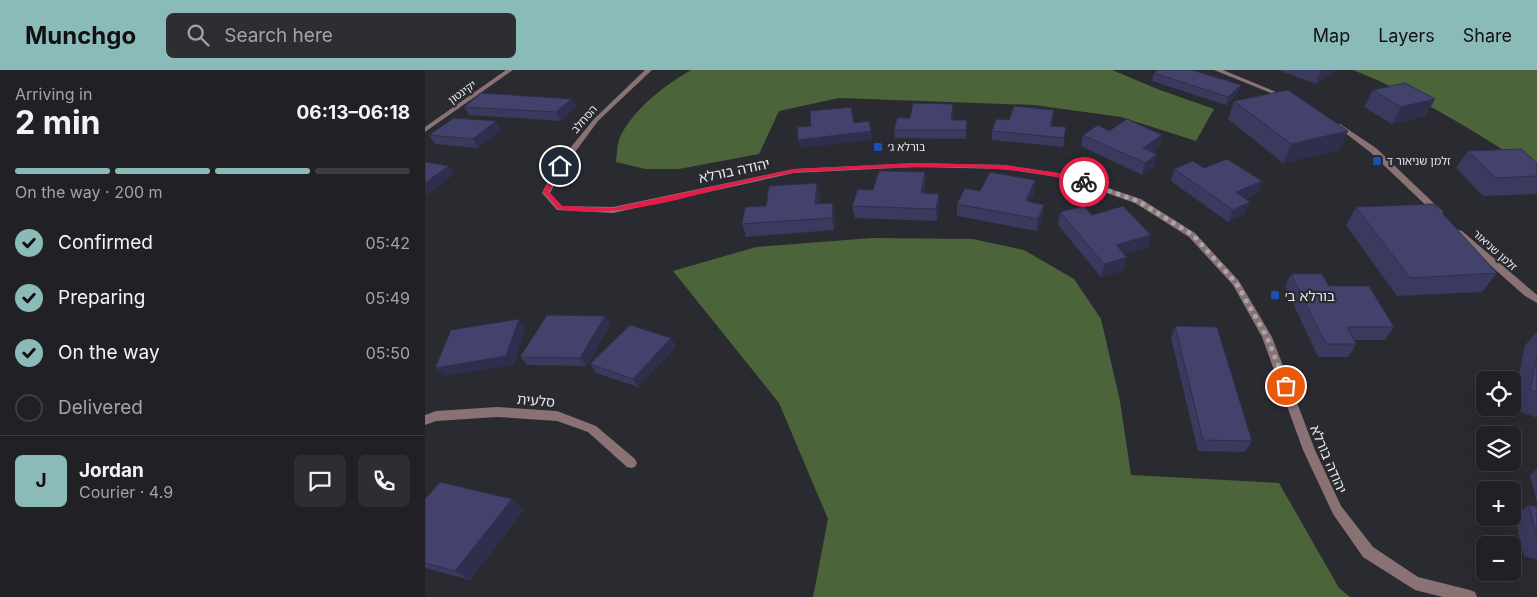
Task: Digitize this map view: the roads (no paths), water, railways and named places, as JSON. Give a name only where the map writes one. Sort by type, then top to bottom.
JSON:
[{"type":"street","name":"יקינטון","points":[[425,130],[509,70]]},
{"type":"street","name":"הסחלב","points":[[546,192],[560,166],[596,120],[649,70]]},
{"type":"street","points":[[1217,70],[1294,102]]},
{"type":"street","points":[[1327,118],[1373,150],[1448,222]]},
{"type":"street","name":"יהודה בורלא","points":[[546,192],[560,208],[613,210],[794,171],[915,165],[1005,167],[1065,176],[1138,201],[1193,235],[1236,283],[1267,337],[1309,450],[1337,510],[1368,552],[1415,583],[1470,597]]},
{"type":"street","name":"זלמן שניאור","points":[[1455,229],[1527,294],[1537,300]]},
{"type":"street","name":"סלעית","points":[[425,420],[436,416],[497,412],[557,416],[592,429],[631,463]]},
{"type":"place","name":"בורלא ג׳","points":[[878,147]]},
{"type":"place","name":"זלמן שניאור ד","points":[[1377,161]]},
{"type":"place","name":"בורלא ב׳","points":[[1275,295]]}]
